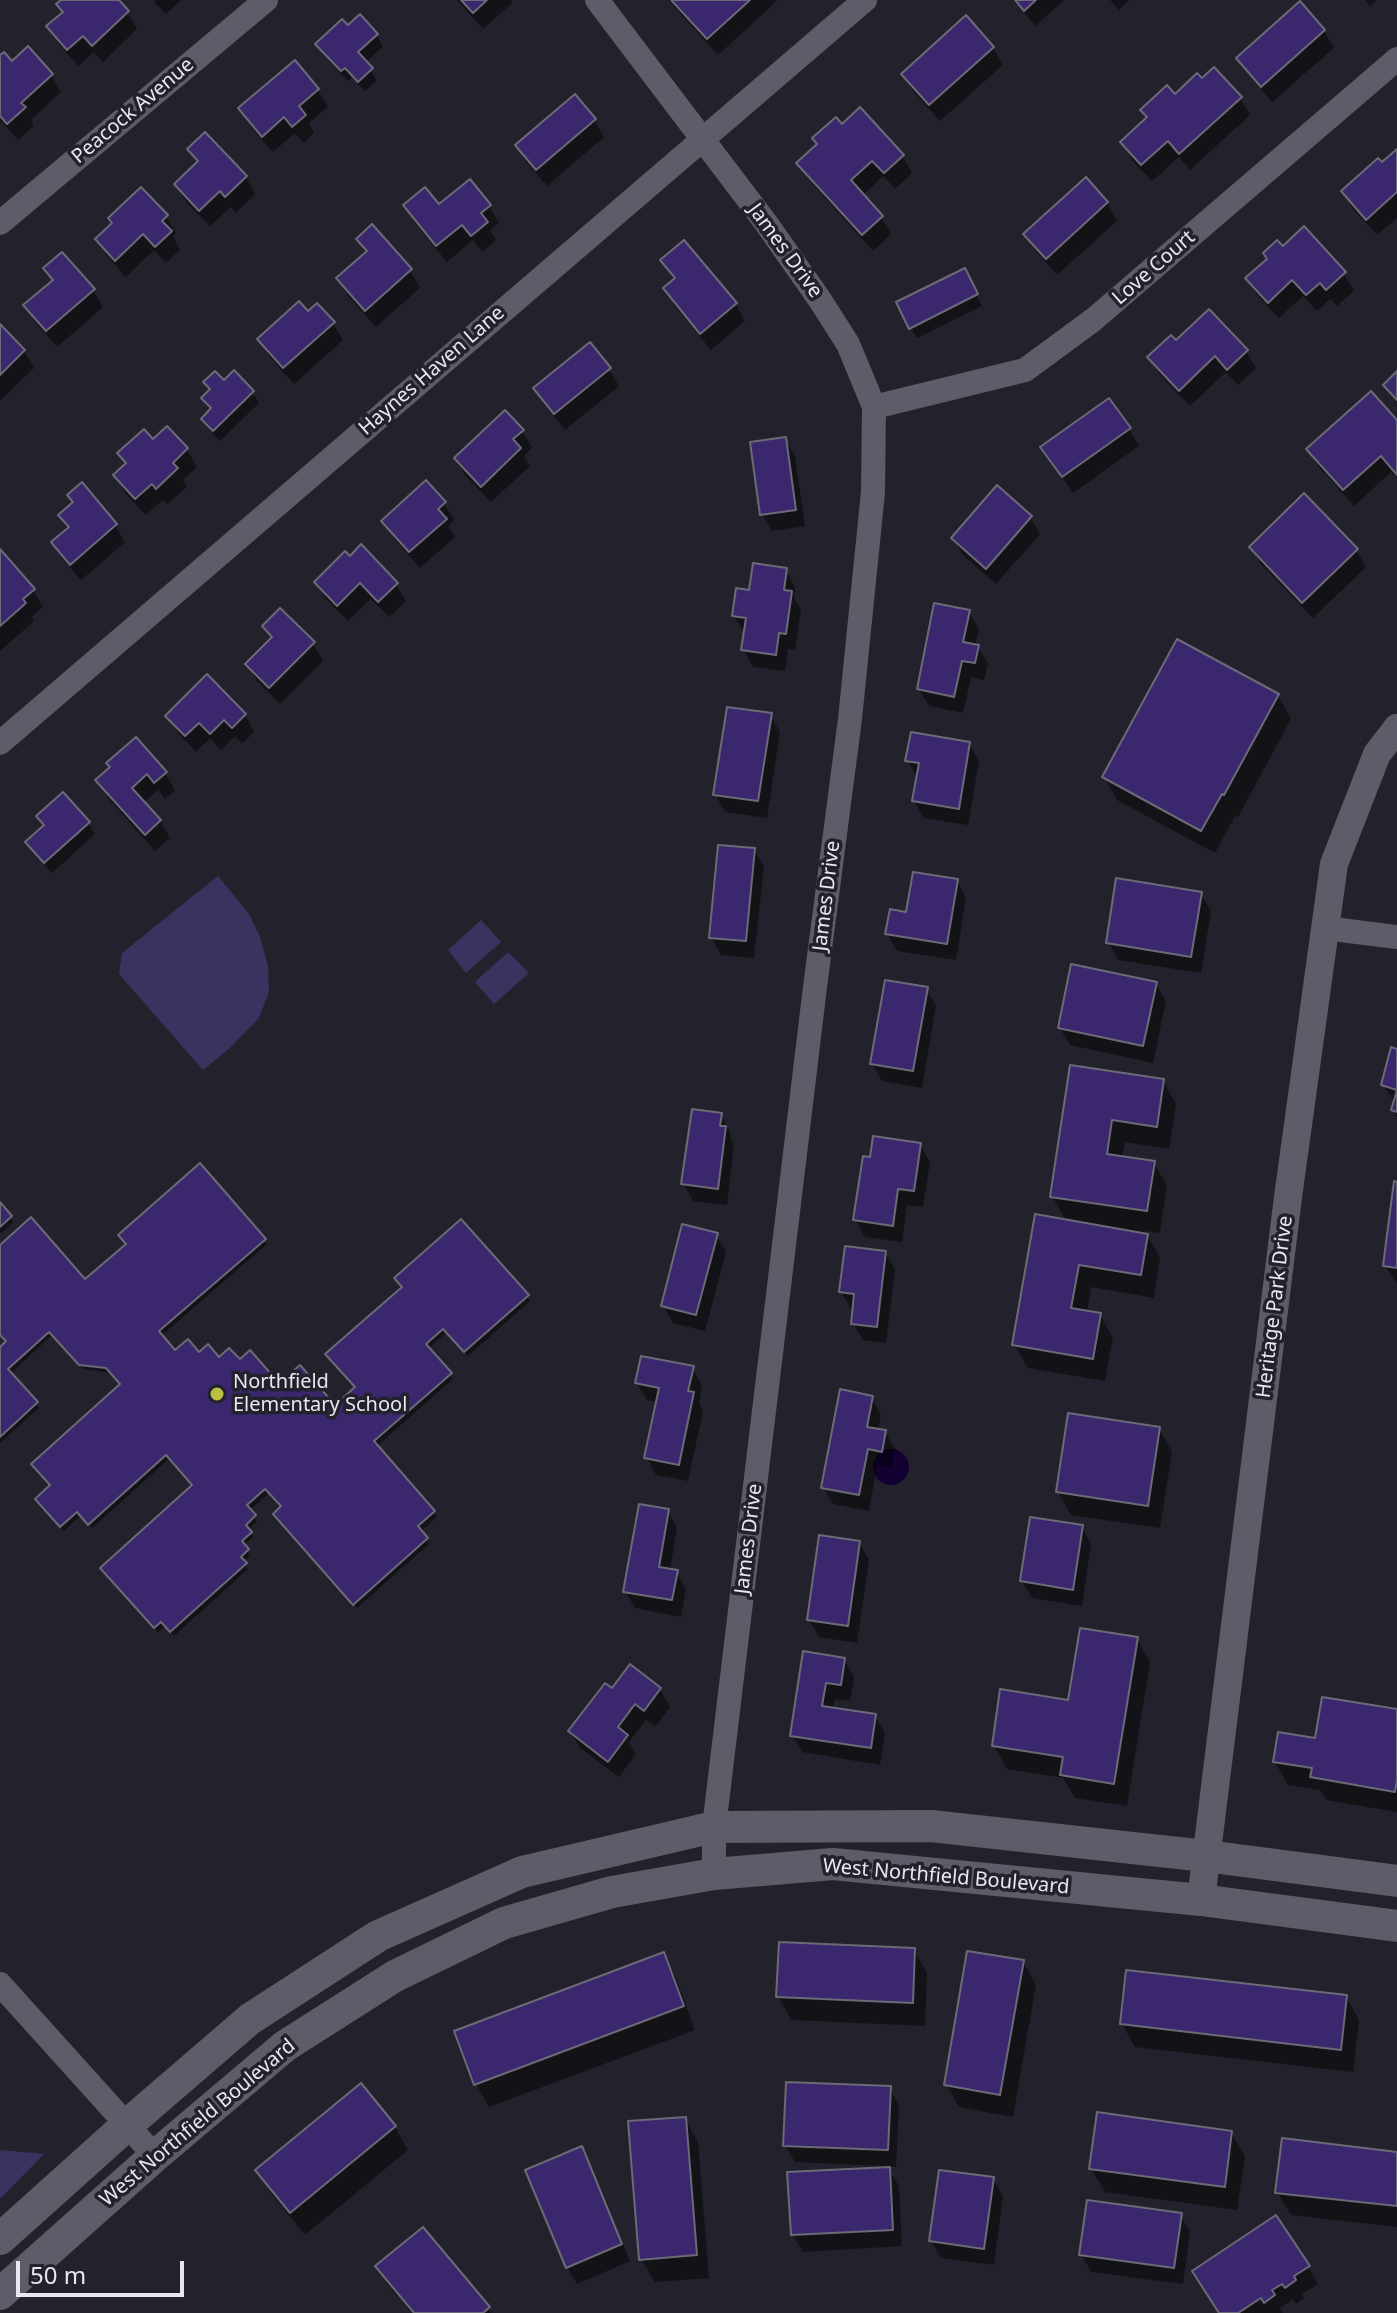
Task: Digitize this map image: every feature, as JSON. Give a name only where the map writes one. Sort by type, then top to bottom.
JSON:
[{"type":"main road","name":"West Northfield Boulevard","points":[[0,2239],[250,2019],[378,1936],[522,1872],[714,1827],[931,1826],[1206,1856],[1397,1881]]},
{"type":"main road","name":"West Northfield Boulevard","points":[[0,2294],[285,2046],[395,1976],[504,1923],[612,1892],[714,1874],[833,1864],[1201,1900],[1397,1926]]},
{"type":"street","name":"Peacock Avenue","points":[[0,223],[266,0]]},
{"type":"street","name":"James Drive","points":[[597,0],[766,223],[820,300],[848,344],[874,407],[873,492],[850,719],[714,1827],[714,1874]]},
{"type":"street","name":"Haynes Haven Lane","points":[[0,743],[865,0]]},
{"type":"street","name":"Love Court","points":[[874,407],[1025,370],[1093,320],[1397,59]]},
{"type":"street","name":"Heritage Park Drive","points":[[1201,1900],[1288,1197],[1334,864],[1377,754],[1397,728]]},
{"type":"street","points":[[1325,928],[1397,937]]},
{"type":"street","points":[[0,1984],[155,2156]]},
{"type":"shaded area","points":[[218,876],[249,914],[260,937],[268,966],[269,992],[259,1018],[203,1070],[119,974],[122,953]]},
{"type":"shaded area","points":[[481,920],[501,942],[466,973],[448,950]]},
{"type":"shaded area","points":[[508,952],[529,973],[494,1004],[475,982]]},
{"type":"shaded area","points":[[891,1449],[903,1455],[909,1467],[903,1479],[891,1485],[879,1479],[873,1467],[879,1455]]},
{"type":"shaded area","points":[[0,2150],[44,2154],[0,2199]]},
{"type":"building","points":[[61,0],[119,0],[129,11],[92,46],[83,36],[67,50],[46,26],[63,12],[56,4]]},
{"type":"building","points":[[461,0],[487,0],[473,13]]},
{"type":"building","points":[[671,0],[750,0],[707,39]]},
{"type":"building","points":[[1015,0],[1036,0],[1024,11]]},
{"type":"building","points":[[1300,1],[1325,30],[1261,87],[1236,58]]},
{"type":"building","points":[[360,14],[378,34],[358,52],[373,68],[358,82],[345,68],[341,71],[315,44],[342,19],[348,25]]},
{"type":"building","points":[[966,15],[994,47],[929,105],[901,74]]},
{"type":"building","points":[[28,46],[53,74],[21,103],[26,107],[7,124],[0,116],[0,55],[4,52],[12,61]]},
{"type":"building","points":[[295,60],[319,89],[299,106],[306,115],[292,127],[284,117],[262,137],[238,108]]},
{"type":"building","points":[[1214,67],[1242,97],[1179,154],[1168,141],[1141,165],[1120,142],[1147,117],[1140,110],[1167,85],[1175,94],[1197,73],[1202,78]]},
{"type":"building","points":[[575,94],[596,119],[536,170],[515,145]]},
{"type":"building","points":[[860,107],[904,155],[884,173],[872,161],[851,180],[883,216],[862,235],[796,163],[817,144],[812,138],[836,117],[842,124]]},
{"type":"building","points":[[205,132],[247,176],[225,197],[220,191],[199,211],[174,184],[198,161],[187,149]]},
{"type":"building","points":[[1397,149],[1397,192],[1366,220],[1341,191],[1378,158],[1382,162]]},
{"type":"building","points":[[1086,177],[1108,202],[1046,259],[1023,234]]},
{"type":"building","points":[[470,179],[491,205],[481,213],[488,222],[471,236],[462,225],[436,246],[403,205],[425,187],[439,204]]},
{"type":"building","points":[[141,187],[168,215],[162,221],[172,231],[155,247],[143,234],[115,261],[95,239],[112,223],[108,218]]},
{"type":"building","points":[[372,224],[412,269],[365,311],[336,278],[367,251],[356,239]]},
{"type":"building","points":[[1304,226],[1346,272],[1326,290],[1320,283],[1306,295],[1292,280],[1268,303],[1245,278],[1267,259],[1263,253],[1277,240],[1283,246]]},
{"type":"building","points":[[684,240],[737,303],[700,334],[663,288],[675,278],[660,260]]},
{"type":"building","points":[[62,252],[95,289],[46,331],[23,305],[53,280],[43,268]]},
{"type":"building","points":[[965,268],[978,294],[909,329],[896,302]]},
{"type":"building","points":[[299,301],[308,311],[317,303],[335,322],[283,368],[257,339]]},
{"type":"building","points":[[1209,309],[1248,350],[1227,370],[1215,356],[1179,391],[1147,357],[1171,335],[1176,340]]},
{"type":"building","points":[[0,324],[25,350],[0,375]]},
{"type":"building","points":[[590,342],[611,368],[554,414],[533,388]]},
{"type":"building","points":[[234,370],[254,391],[213,431],[201,419],[211,408],[201,398],[210,389],[203,382],[215,371],[224,380]]},
{"type":"building","points":[[1397,371],[1397,400],[1383,385]]},
{"type":"building","points":[[1371,391],[1397,420],[1397,475],[1381,456],[1343,490],[1306,449]]},
{"type":"building","points":[[1109,398],[1131,428],[1062,477],[1040,447]]},
{"type":"building","points":[[505,410],[524,430],[513,439],[521,448],[481,487],[454,458]]},
{"type":"building","points":[[167,426],[188,448],[173,463],[178,468],[156,489],[152,484],[135,499],[113,475],[126,463],[117,453],[144,429],[153,439]]},
{"type":"building","points":[[786,437],[796,510],[760,515],[750,442]]},
{"type":"building","points":[[426,480],[446,502],[438,509],[447,519],[409,552],[381,521]]},
{"type":"building","points":[[82,482],[117,524],[70,565],[51,542],[69,527],[58,515],[73,502],[67,495]]},
{"type":"building","points":[[997,485],[1032,516],[986,569],[951,538]]},
{"type":"building","points":[[1304,493],[1358,549],[1302,603],[1249,547]]},
{"type":"building","points":[[361,544],[398,583],[378,602],[360,583],[337,606],[314,582],[345,551],[350,556]]},
{"type":"building","points":[[0,549],[35,589],[23,599],[26,603],[0,626]]},
{"type":"building","points":[[753,563],[787,568],[784,590],[792,591],[786,634],[779,633],[776,655],[741,650],[746,618],[732,616],[736,588],[749,590]]},
{"type":"building","points":[[934,603],[970,610],[963,642],[979,645],[975,663],[962,661],[954,697],[917,689]]},
{"type":"building","points":[[280,608],[315,642],[269,688],[245,664],[272,637],[262,626]]},
{"type":"building","points":[[1177,639],[1279,694],[1201,831],[1102,777]]},
{"type":"building","points":[[207,674],[246,714],[232,728],[224,720],[210,734],[199,723],[185,736],[165,716]]},
{"type":"building","points":[[727,707],[772,713],[758,801],[713,795]]},
{"type":"building","points":[[911,732],[970,742],[959,809],[912,801],[919,763],[905,761]]},
{"type":"building","points":[[136,737],[167,772],[154,783],[147,774],[132,788],[161,820],[145,835],[95,780],[110,767],[106,763]]},
{"type":"building","points":[[63,792],[90,822],[44,863],[25,842],[44,825],[36,816]]},
{"type":"building","points":[[718,845],[755,848],[746,941],[709,938]]},
{"type":"building","points":[[913,872],[958,879],[947,944],[885,934],[890,909],[906,912]]},
{"type":"building","points":[[1116,878],[1202,892],[1191,957],[1106,943]]},
{"type":"building","points":[[1071,964],[1157,982],[1143,1046],[1058,1028]]},
{"type":"building","points":[[885,980],[928,987],[913,1071],[870,1064]]},
{"type":"building","points":[[1391,1047],[1397,1049],[1397,1090],[1381,1085]]},
{"type":"building","points":[[1070,1065],[1164,1079],[1157,1127],[1112,1120],[1107,1154],[1155,1161],[1147,1211],[1050,1197]]},
{"type":"building","points":[[1397,1090],[1397,1112],[1391,1110]]},
{"type":"building","points":[[692,1109],[722,1113],[720,1126],[726,1126],[718,1189],[681,1184]]},
{"type":"building","points":[[873,1136],[921,1143],[914,1191],[898,1189],[893,1226],[853,1220],[863,1156],[870,1157]]},
{"type":"building","name":"Northfield Elementary School","points":[[200,1163],[266,1239],[159,1331],[175,1350],[188,1339],[199,1352],[208,1344],[219,1357],[229,1348],[240,1359],[250,1350],[279,1383],[300,1365],[335,1405],[355,1387],[325,1354],[402,1287],[394,1278],[461,1219],[529,1295],[464,1352],[443,1329],[426,1344],[452,1373],[374,1441],[435,1511],[418,1526],[428,1538],[353,1605],[273,1514],[281,1506],[265,1489],[247,1505],[256,1515],[246,1525],[252,1532],[242,1541],[249,1549],[241,1557],[247,1563],[170,1632],[161,1622],[154,1628],[100,1568],[192,1485],[166,1455],[88,1525],[77,1512],[60,1527],[35,1499],[50,1485],[31,1464],[120,1384],[106,1368],[79,1365],[49,1332],[8,1369],[38,1402],[0,1437],[0,1347],[6,1341],[0,1335],[0,1245],[31,1217],[85,1279],[126,1244],[118,1235]]},
{"type":"building","points":[[1394,1181],[1397,1182],[1397,1268],[1383,1266]]},
{"type":"building","points":[[0,1202],[12,1216],[0,1227]]},
{"type":"building","points":[[1035,1214],[1148,1234],[1141,1275],[1079,1265],[1071,1308],[1101,1313],[1093,1359],[1012,1345]]},
{"type":"building","points":[[682,1224],[718,1233],[696,1315],[661,1306]]},
{"type":"building","points":[[845,1246],[886,1251],[877,1327],[851,1324],[854,1294],[839,1292]]},
{"type":"building","points":[[641,1356],[694,1366],[688,1391],[694,1392],[679,1465],[644,1458],[659,1388],[635,1383]]},
{"type":"building","points":[[840,1389],[873,1396],[867,1427],[886,1430],[882,1452],[868,1449],[859,1495],[821,1488]]},
{"type":"building","points":[[1068,1413],[1160,1427],[1148,1506],[1056,1492]]},
{"type":"building","points":[[639,1504],[669,1509],[659,1567],[678,1570],[672,1600],[623,1592]]},
{"type":"building","points":[[1030,1517],[1083,1525],[1073,1590],[1020,1581]]},
{"type":"building","points":[[819,1535],[860,1541],[848,1626],[807,1620]]},
{"type":"building","points":[[1080,1628],[1138,1637],[1114,1784],[1060,1775],[1063,1757],[992,1746],[1000,1689],[1068,1700]]},
{"type":"building","points":[[803,1651],[845,1658],[841,1685],[826,1683],[822,1706],[876,1714],[871,1748],[790,1736]]},
{"type":"building","points":[[630,1664],[661,1688],[644,1711],[635,1704],[618,1727],[628,1735],[608,1762],[568,1731],[605,1683],[612,1688]]},
{"type":"building","points":[[1322,1697],[1397,1709],[1395,1792],[1310,1777],[1312,1768],[1273,1762],[1278,1732],[1315,1738]]},
{"type":"building","points":[[779,1942],[915,1948],[913,2003],[776,1997]]},
{"type":"building","points":[[967,1951],[1024,1960],[1000,2095],[944,2085]]},
{"type":"building","points":[[664,1952],[684,2006],[474,2085],[454,2031]]},
{"type":"building","points":[[1126,1970],[1347,1995],[1341,2050],[1120,2024]]},
{"type":"building","points":[[786,2082],[891,2086],[888,2150],[783,2146]]},
{"type":"building","points":[[361,2083],[396,2126],[290,2213],[255,2170]]},
{"type":"building","points":[[1097,2112],[1232,2131],[1225,2187],[1089,2169]]},
{"type":"building","points":[[686,2117],[697,2255],[639,2260],[628,2121]]},
{"type":"building","points":[[1282,2138],[1397,2152],[1397,2206],[1275,2193]]},
{"type":"building","points":[[582,2146],[622,2244],[566,2268],[525,2170]]},
{"type":"building","points":[[890,2167],[893,2230],[791,2235],[787,2172]]},
{"type":"building","points":[[939,2170],[994,2177],[984,2249],[929,2241]]},
{"type":"building","points":[[1087,2200],[1182,2213],[1174,2268],[1079,2255]]},
{"type":"building","points":[[1276,2215],[1310,2266],[1294,2276],[1296,2280],[1285,2288],[1282,2284],[1272,2290],[1275,2295],[1264,2303],[1261,2298],[1238,2313],[1219,2313],[1192,2271]]},
{"type":"building","points":[[423,2227],[490,2307],[483,2313],[414,2313],[375,2266]]},
{"type":"place","name":"Northfield Elementary School","points":[[217,1394]]}]
